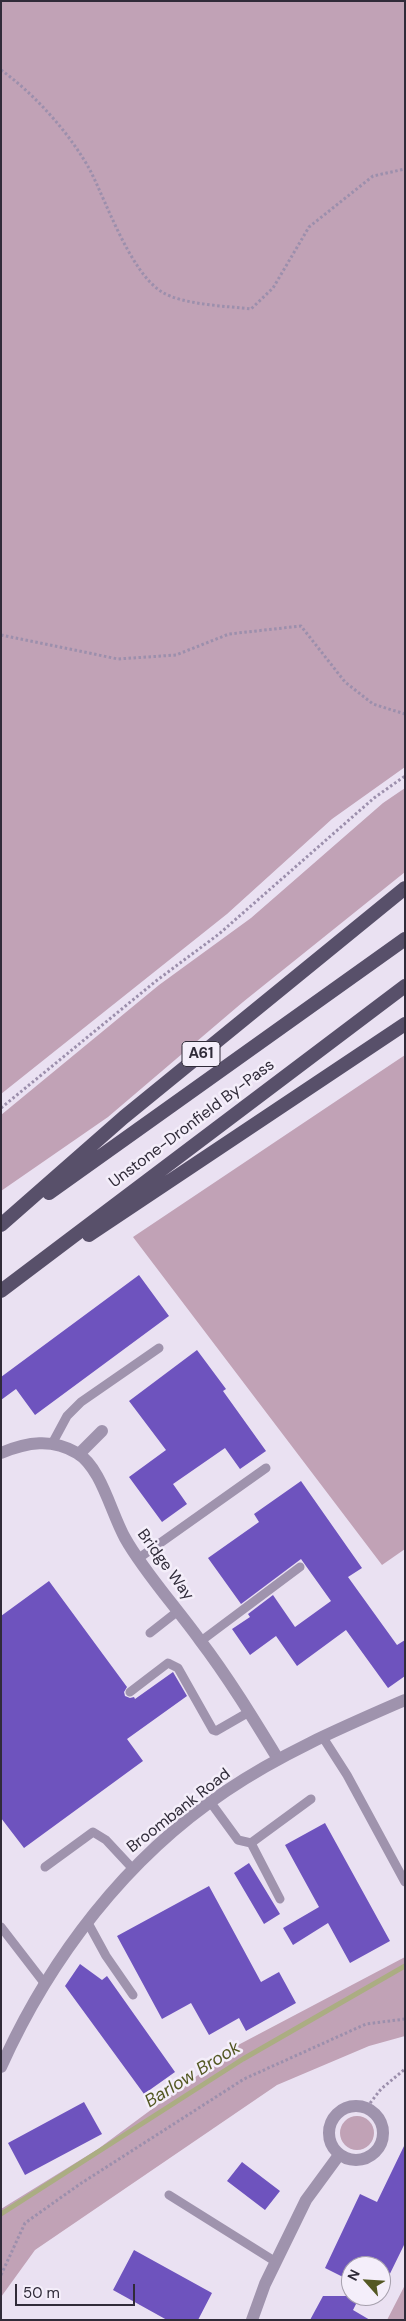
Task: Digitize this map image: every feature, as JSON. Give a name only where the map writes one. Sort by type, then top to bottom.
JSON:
[{"type":"highway","name":"A61","points":[[1,1226],[124,1117],[405,888]]},
{"type":"highway","name":"Unstone-Dronfield By-Pass","points":[[1,1226],[405,939]]},
{"type":"highway","name":"Unstone-Dronfield By-Pass","points":[[1,1292],[405,986]]},
{"type":"highway","points":[[1,1292],[405,1024]]},
{"type":"street","points":[[79,1454],[102,1431]]},
{"type":"street","points":[[1,1453],[19,1446],[53,1442]]},
{"type":"street","name":"Bridge Way","points":[[53,1442],[79,1454],[98,1475],[111,1510],[126,1539],[138,1558],[201,1641],[249,1712],[278,1760]]},
{"type":"street","name":"Broombank Road","points":[[1,2067],[18,2028],[45,1984],[88,1923],[133,1868],[171,1834],[225,1791],[322,1736],[405,1700]]},
{"type":"street","points":[[350,2106],[367,2108],[375,2113],[384,2129],[380,2147],[374,2154],[356,2161],[339,2154],[330,2140],[329,2131],[335,2115],[350,2106]]},
{"type":"street","points":[[252,2320],[276,2262],[306,2200],[339,2154]]},
{"type":"lane","points":[[53,1442],[67,1416],[81,1402],[159,1348]]},
{"type":"lane","points":[[138,1558],[266,1468]]},
{"type":"lane","points":[[201,1641],[300,1567]]},
{"type":"lane","points":[[150,1633],[178,1611]]},
{"type":"lane","points":[[130,1692],[168,1663],[178,1668],[212,1730],[222,1728],[249,1712]]},
{"type":"lane","points":[[322,1736],[347,1775],[405,1882]]},
{"type":"lane","points":[[211,1803],[238,1840],[251,1843],[311,1799]]},
{"type":"lane","points":[[45,1867],[93,1832],[106,1840],[133,1868]]},
{"type":"lane","points":[[251,1843],[280,1899]]},
{"type":"lane","points":[[88,1923],[106,1956],[133,1995]]},
{"type":"lane","points":[[1,1927],[45,1984]]},
{"type":"lane","points":[[169,2195],[276,2262]]},
{"type":"path","points":[[1,70],[65,130],[90,172],[114,226],[143,273],[162,292],[194,302],[251,309],[273,288],[309,228],[373,176],[405,169]]},
{"type":"path","points":[[1,635],[118,659],[176,655],[229,634],[301,626],[345,682],[373,704],[405,714]]},
{"type":"path","points":[[1,1108],[156,981],[219,934],[374,798],[405,776]]},
{"type":"path","points":[[1,2275],[25,2222],[80,2184],[244,2079],[366,2024],[405,2019]]},
{"type":"path","points":[[367,2108],[381,2089],[405,2069]]},
{"type":"shaded area","points":[[1,1],[405,1],[405,767],[332,819],[227,914],[1,1094]]},
{"type":"shaded area","points":[[405,788],[405,872],[243,1002],[108,1117],[1,1191],[1,1115],[159,985],[251,918],[383,803]]},
{"type":"shaded area","points":[[405,1055],[405,1549],[382,1565],[133,1237]]},
{"type":"shaded area","points":[[405,1957],[405,2036],[369,2046],[277,2085],[35,2250],[1,2297],[1,2209],[98,2149],[240,2044]]},
{"type":"shaded area","points":[[357,2116],[364,2117],[369,2121],[373,2126],[373,2140],[369,2145],[364,2149],[357,2150],[350,2149],[345,2145],[341,2140],[340,2133],[341,2126],[345,2121],[350,2117]]},
{"type":"shaded area","points":[[405,2285],[405,2320],[387,2320]]},
{"type":"building","points":[[139,1275],[169,1316],[35,1415],[16,1389],[1,1400],[1,1377]]},
{"type":"building","points":[[197,1350],[226,1389],[223,1391],[266,1451],[240,1469],[225,1448],[173,1484],[187,1504],[162,1522],[129,1477],[166,1450],[129,1401]]},
{"type":"building","points":[[301,1481],[362,1568],[348,1577],[397,1645],[405,1640],[405,1676],[388,1688],[346,1630],[297,1666],[276,1636],[250,1655],[232,1629],[250,1617],[248,1614],[273,1595],[295,1627],[331,1601],[301,1559],[241,1604],[208,1558],[259,1522],[254,1514]]},
{"type":"building","points":[[49,1581],[127,1687],[124,1692],[125,1696],[134,1697],[135,1699],[173,1672],[187,1696],[127,1739],[143,1761],[24,1848],[1,1818],[1,1616]]},
{"type":"building","points":[[325,1823],[390,1941],[350,1963],[328,1923],[293,1945],[283,1928],[319,1907],[285,1845]]},
{"type":"building","points":[[249,1863],[280,1914],[264,1924],[234,1873]]},
{"type":"building","points":[[209,1886],[261,1982],[279,1972],[296,2003],[246,2031],[239,2018],[209,2035],[191,2003],[162,2019],[117,1936]]},
{"type":"building","points":[[80,1964],[102,1980],[107,1976],[175,2072],[144,2094],[65,1986]]},
{"type":"building","points":[[84,2102],[102,2134],[25,2175],[8,2143]]},
{"type":"building","points":[[405,2144],[405,2243],[391,2272],[391,2256],[341,2256],[341,2276],[325,2268],[360,2194],[377,2202]]},
{"type":"building","points":[[242,2162],[280,2191],[265,2210],[227,2181]]},
{"type":"building","points":[[134,2250],[212,2293],[198,2320],[167,2320],[113,2290]]},
{"type":"building","points":[[323,2296],[341,2296],[341,2306],[355,2306],[353,2310],[370,2320],[310,2320]]},
{"type":"waterway","name":"Barlow Brook","points":[[1,2214],[243,2059],[405,1966]]}]
